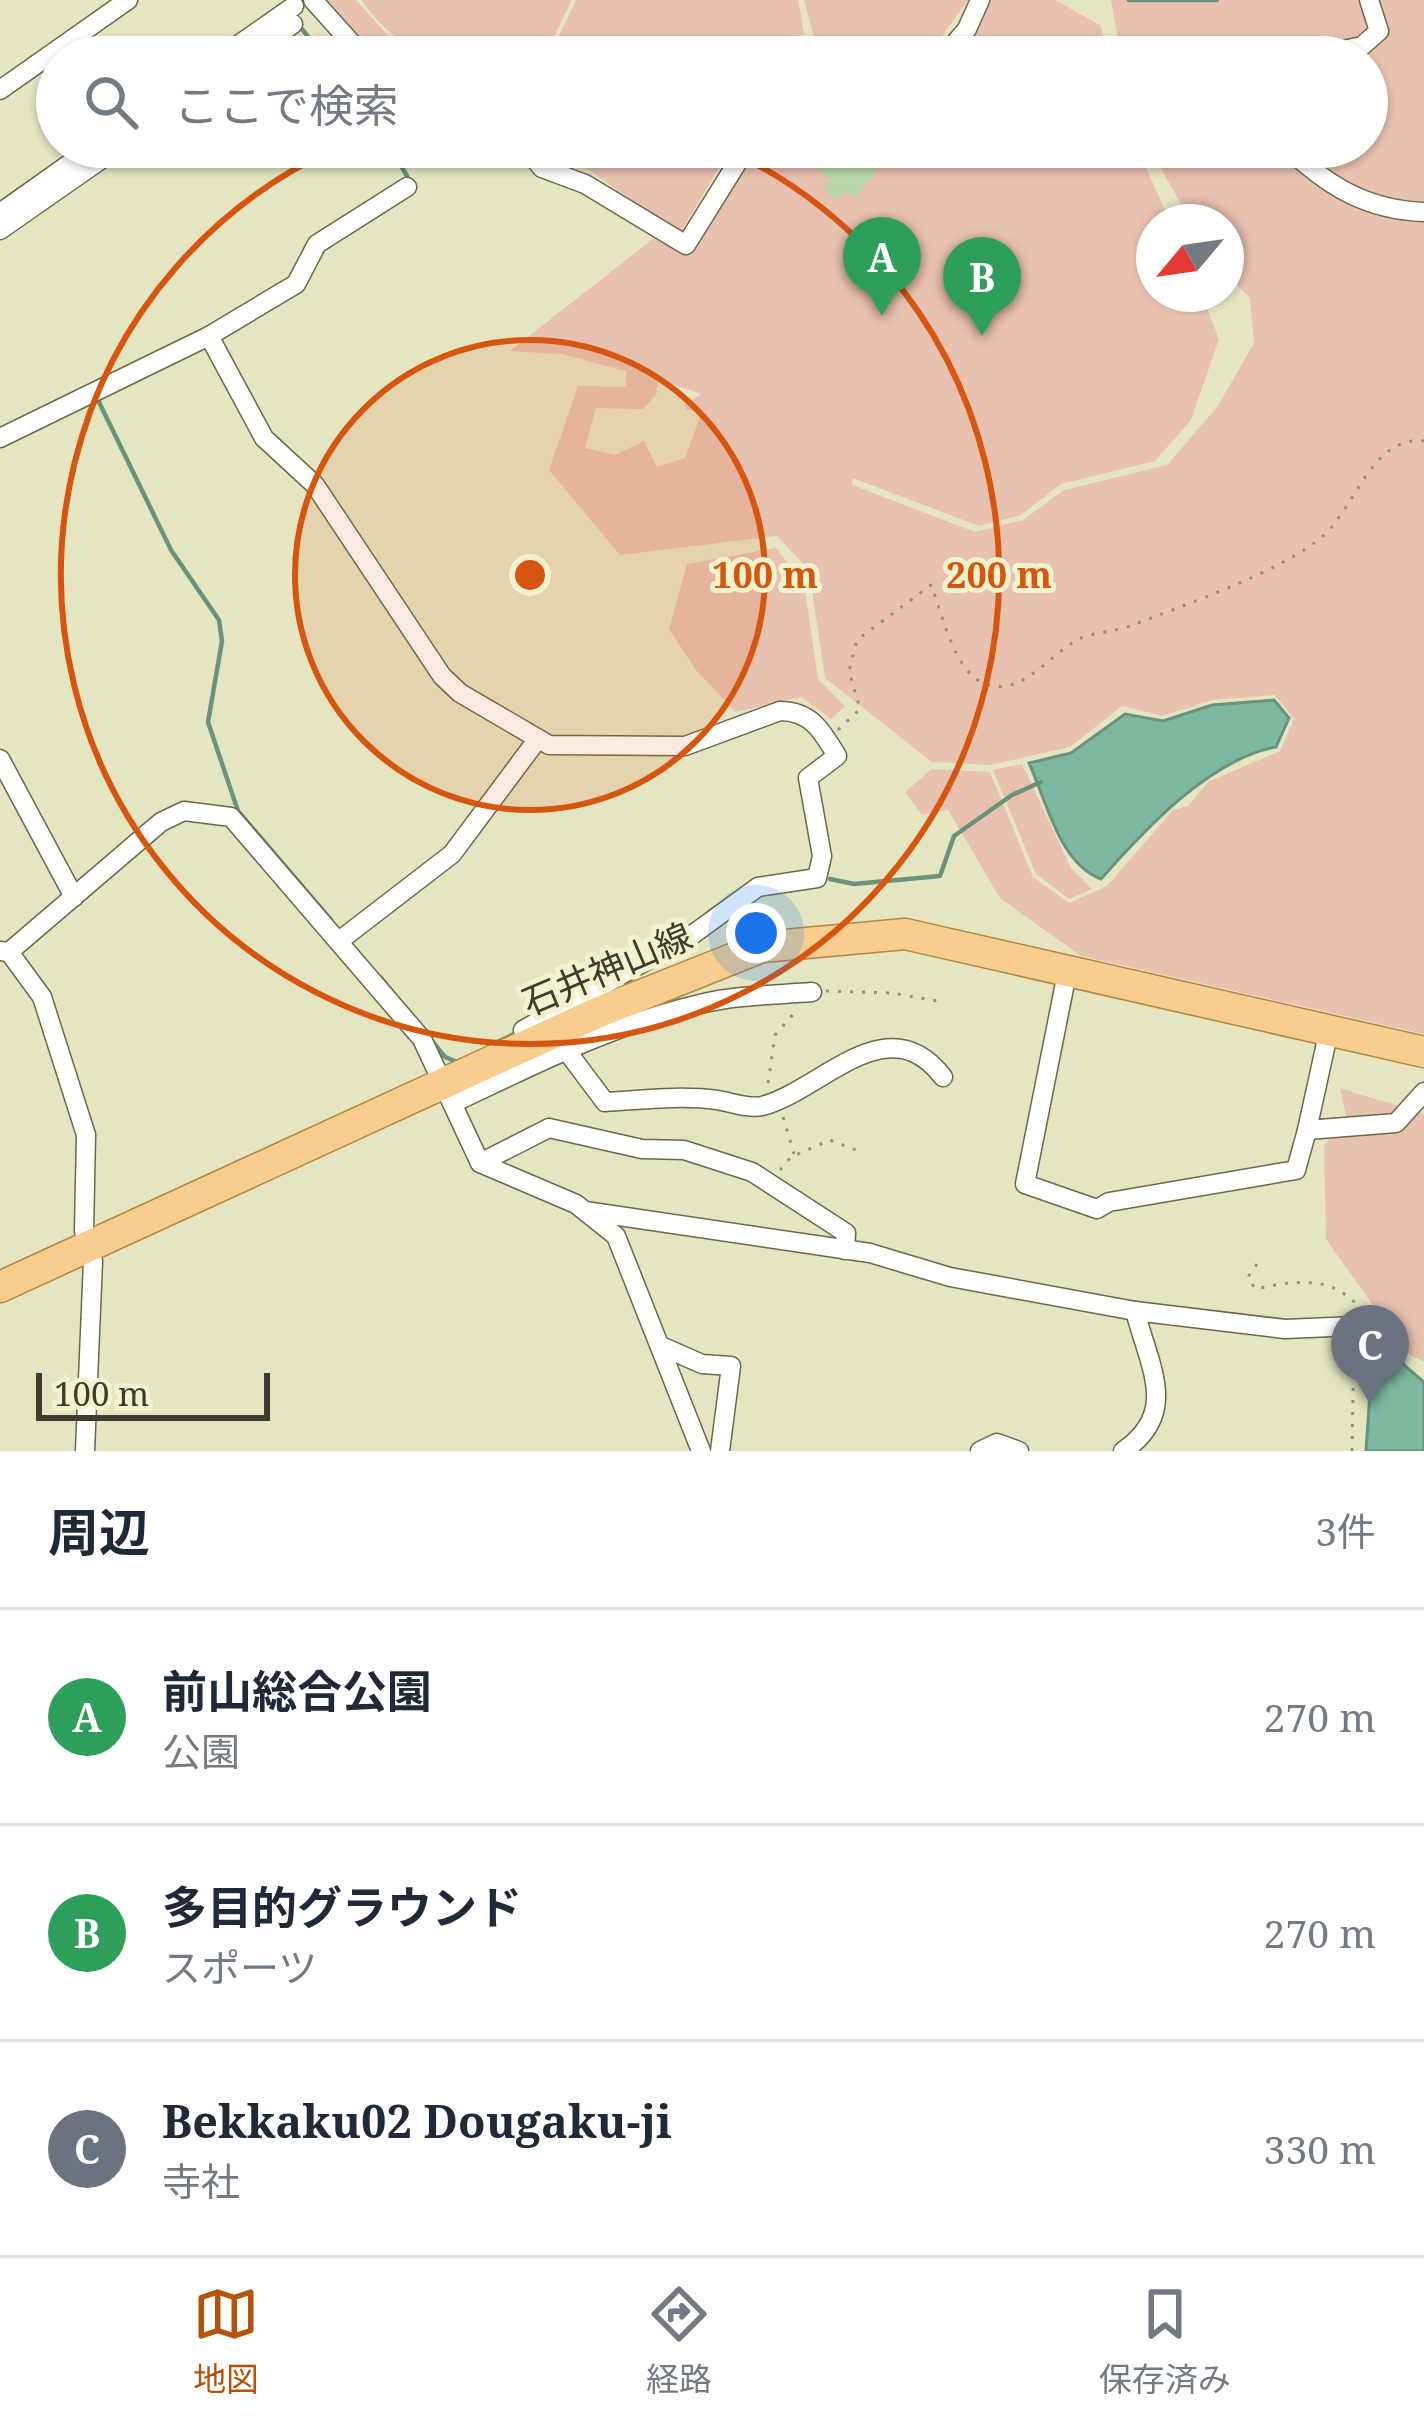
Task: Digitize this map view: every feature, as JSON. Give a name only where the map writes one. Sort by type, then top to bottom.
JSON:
[{"type":"main road","name":"石井神山線","points":[[0,1287],[451,1092],[529,1044],[762,947],[905,934],[1424,1052]]},
{"type":"street","points":[[67,36],[103,7],[128,0]]},
{"type":"street","points":[[957,36],[980,0]]},
{"type":"street","points":[[1369,0],[1379,31],[1373,36]]},
{"type":"street","points":[[256,36],[300,10]]},
{"type":"street","points":[[271,36],[300,10]]},
{"type":"street","points":[[300,10],[335,36]]},
{"type":"street","points":[[0,90],[36,61]]},
{"type":"street","points":[[2,220],[67,168]]},
{"type":"street","points":[[2,220],[85,168]]},
{"type":"street","points":[[542,168],[585,184],[686,245],[733,168]]},
{"type":"street","points":[[1309,168],[1321,180],[1384,210],[1424,212]]},
{"type":"street","points":[[4,429],[209,336],[296,284],[316,244],[407,187]]},
{"type":"street","points":[[209,336],[264,438],[316,485],[442,676],[537,740],[560,746],[685,746],[780,711],[809,716],[838,756],[808,778],[822,856],[817,878],[758,886],[692,935],[523,1030],[529,1044]]},
{"type":"street","points":[[343,938],[452,854],[537,740]]},
{"type":"street","points":[[0,759],[74,897]]},
{"type":"street","points":[[59,1451],[83,1447],[93,1261],[84,1231],[86,1135],[42,997],[4,952],[161,822],[184,812],[215,812],[245,828],[343,938],[422,1040],[451,1092],[480,1163],[580,1210],[616,1236],[701,1451]]},
{"type":"street","points":[[58,867],[74,872],[106,865]]},
{"type":"street","points":[[1068,968],[1024,1184],[1097,1209],[1109,1202],[1296,1169],[1329,1030]]},
{"type":"street","points":[[451,1092],[701,1003],[812,992]]},
{"type":"street","points":[[566,1050],[605,1102],[714,1099],[773,1103],[869,1053],[910,1048],[930,1060],[943,1077]]},
{"type":"street","points":[[1307,1130],[1396,1123],[1424,1092]]},
{"type":"street","points":[[480,1163],[549,1128],[642,1149],[685,1150],[769,1184],[846,1233],[845,1250]]},
{"type":"street","points":[[580,1210],[845,1250],[950,1277],[1135,1311],[1285,1329],[1354,1325]]},
{"type":"street","points":[[1123,1451],[1148,1433],[1159,1399],[1135,1311]]},
{"type":"street","points":[[660,1345],[676,1357],[731,1366],[720,1451]]},
{"type":"street","points":[[980,1451],[997,1443],[1019,1451]]},
{"type":"path","points":[[827,739],[860,709],[849,671],[857,640],[931,585],[962,662],[978,681],[994,686],[1032,678],[1077,640],[1127,627],[1296,554],[1323,536],[1384,451],[1400,441],[1424,441]]},
{"type":"path","points":[[794,1156],[773,1103],[776,1035],[812,992],[851,989],[937,1001]]},
{"type":"path","points":[[769,1184],[794,1156],[830,1140],[861,1152]]},
{"type":"path","points":[[1256,1264],[1248,1276],[1255,1289],[1315,1281],[1339,1288],[1354,1302],[1352,1451]]},
{"type":"shaded area","points":[[324,0],[356,0],[389,36],[358,36]]},
{"type":"shaded area","points":[[361,0],[572,0],[554,36],[396,36]]},
{"type":"shaded area","points":[[576,0],[798,0],[804,34],[797,36],[559,36]]},
{"type":"shaded area","points":[[804,0],[968,0],[942,36],[813,36]]},
{"type":"shaded area","points":[[989,0],[1055,0],[1100,25],[1103,36],[967,36]]},
{"type":"shaded area","points":[[1111,0],[1424,0],[1424,1034],[1081,956],[1000,898],[948,810],[922,815],[905,792],[932,769],[990,772],[1033,877],[1069,903],[1107,886],[1173,810],[1188,806],[1208,782],[1280,751],[1294,719],[1275,695],[1212,700],[1162,716],[1122,706],[1070,747],[990,765],[932,762],[825,678],[809,570],[777,536],[620,555],[549,470],[578,386],[626,387],[626,371],[562,354],[510,351],[654,238],[687,253],[743,168],[1146,168],[1162,204],[1136,204],[1136,312],[1208,312],[1219,339],[1191,420],[1155,461],[1061,484],[1021,515],[979,526],[853,478],[852,485],[975,532],[1023,520],[1064,490],[1167,465],[1218,406],[1254,343],[1250,298],[1244,292],[1244,204],[1181,204],[1161,168],[1388,168],[1388,36],[1117,36]],"holes":[[[658,379],[701,394],[685,404],[686,409],[701,414],[685,458],[657,467],[644,441],[615,455],[585,448],[596,408],[643,409],[656,395]]]},
{"type":"shaded area","points":[[584,168],[719,168],[679,235]]},
{"type":"shaded area","points":[[776,548],[804,584],[818,679],[845,706],[831,719],[801,697],[736,712],[696,670],[669,629],[687,564]]},
{"type":"shaded area","points":[[1274,700],[1289,718],[1276,747],[1251,754],[1203,781],[1137,839],[1101,879],[1075,860],[1056,830],[1029,763],[1071,753],[1125,714],[1163,721],[1212,705]]},
{"type":"shaded area","points":[[1022,764],[1071,868],[1092,889],[1069,899],[1036,874],[993,770]]},
{"type":"shaded area","points":[[1340,1088],[1424,1114],[1424,1362],[1407,1353],[1326,1239],[1324,1146],[1346,1115]]},
{"type":"shaded area","points":[[1387,1337],[1405,1366],[1424,1382],[1424,1451],[1366,1451],[1372,1349],[1363,1342]]},
{"type":"building","points":[[815,168],[879,168],[854,199],[844,191],[837,200],[823,189],[831,180]]},
{"type":"waterway","points":[[1129,0],[1217,0]]},
{"type":"waterway","points":[[298,24],[307,36]]},
{"type":"waterway","points":[[402,168],[407,176]]},
{"type":"waterway","points":[[98,400],[171,550],[219,620],[222,641],[208,722],[238,811],[331,920]]},
{"type":"waterway","points":[[830,879],[854,884],[940,876],[954,836],[1012,795],[1041,782]]},
{"type":"waterway","points":[[709,912],[753,882]]},
{"type":"waterway","points":[[381,978],[445,1057],[457,1062]]},
{"type":"waterway","points":[[489,1046],[516,1033]]},
{"type":"place","name":"前山総合公園","points":[[882,316]]},
{"type":"place","name":"多目的グラウンド","points":[[982,336]]},
{"type":"place","name":"Bekkaku02 Dougaku-ji","points":[[1370,1404]]}]
